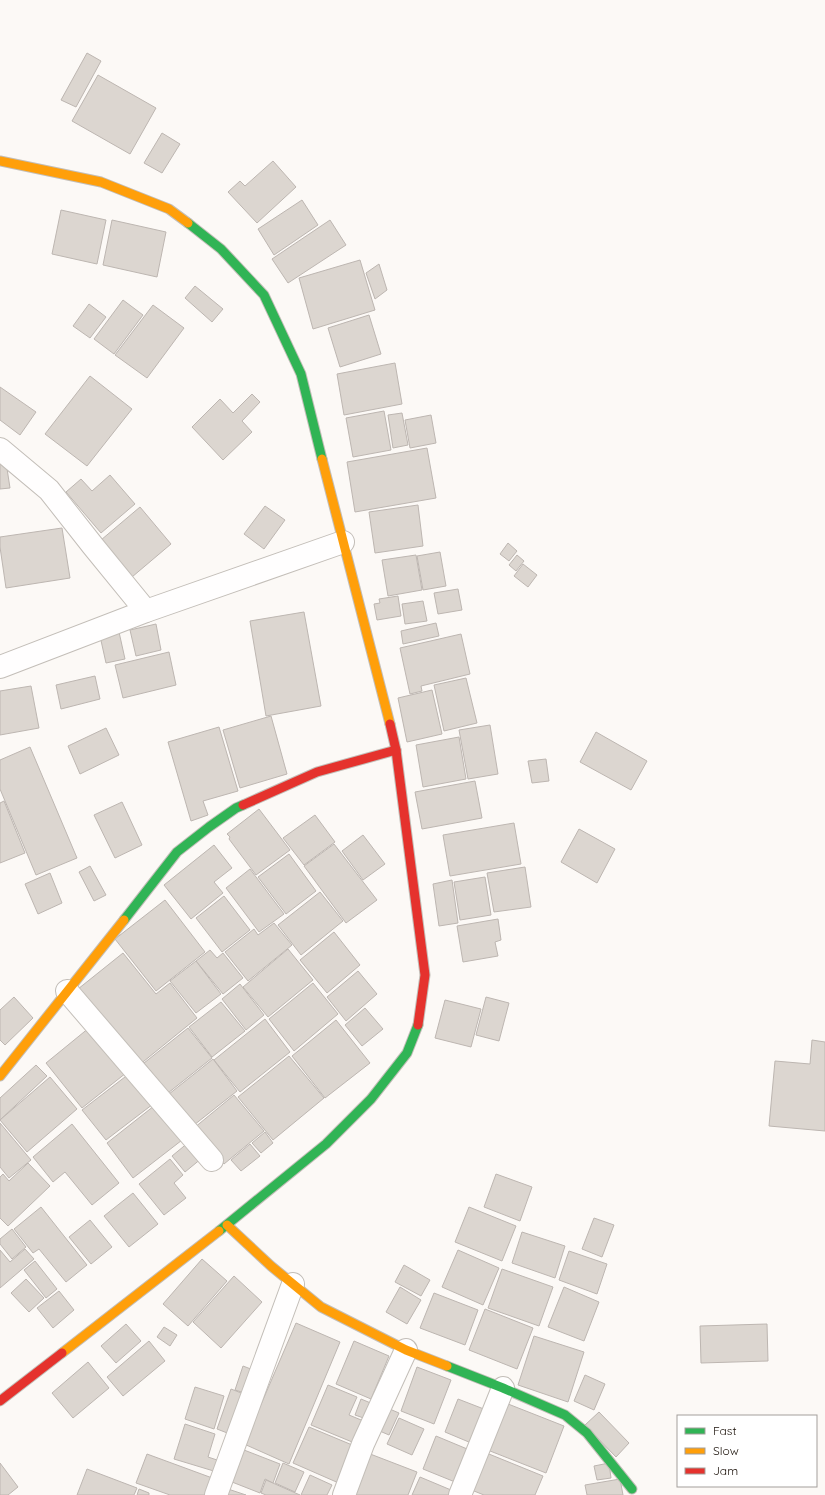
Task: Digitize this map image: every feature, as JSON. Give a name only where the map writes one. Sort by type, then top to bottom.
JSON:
[{"type":"street","points":[[0,161],[101,182],[169,209],[221,249],[264,295],[301,374],[396,750],[425,975],[419,1023],[407,1053],[371,1100],[326,1144],[227,1225],[0,1401]]},
{"type":"street","points":[[0,448],[49,490],[146,612]]},
{"type":"street","points":[[0,667],[146,612],[343,542]]},
{"type":"street","points":[[0,1076],[178,852],[208,827],[236,808],[317,772],[396,750]]},
{"type":"street","points":[[67,991],[212,1160]]},
{"type":"street","points":[[227,1225],[271,1266],[321,1307],[406,1350],[503,1388],[565,1416],[587,1433],[632,1489]]},
{"type":"street","points":[[216,1495],[293,1284]]},
{"type":"street","points":[[344,1495],[363,1444],[406,1350]]},
{"type":"street","points":[[460,1495],[503,1388]]},
{"type":"building","points":[[87,53],[101,61],[76,107],[61,100]]},
{"type":"building","points":[[98,75],[156,108],[130,154],[72,121]]},
{"type":"building","points":[[162,133],[180,144],[162,173],[144,163]]},
{"type":"building","points":[[273,161],[296,187],[257,223],[228,192],[240,181],[245,186]]},
{"type":"building","points":[[302,200],[318,225],[274,255],[258,229]]},
{"type":"building","points":[[61,210],[106,220],[97,264],[52,254]]},
{"type":"building","points":[[112,220],[166,232],[157,277],[103,265]]},
{"type":"building","points":[[330,220],[346,245],[288,283],[272,259]]},
{"type":"building","points":[[360,260],[375,310],[313,329],[299,278]]},
{"type":"building","points":[[379,264],[387,290],[375,299],[366,273]]},
{"type":"building","points":[[195,286],[223,309],[212,322],[185,298]]},
{"type":"building","points":[[123,300],[143,315],[114,354],[94,339]]},
{"type":"building","points":[[89,304],[106,317],[90,338],[73,326]]},
{"type":"building","points":[[153,305],[184,328],[147,378],[115,355]]},
{"type":"building","points":[[369,315],[381,354],[340,367],[328,328]]},
{"type":"building","points":[[395,363],[402,404],[344,415],[337,374]]},
{"type":"building","points":[[90,376],[132,409],[87,466],[45,434]]},
{"type":"building","points":[[0,387],[36,412],[20,435],[0,420]]},
{"type":"building","points":[[252,394],[260,402],[242,421],[252,432],[223,460],[192,427],[220,399],[233,413]]},
{"type":"building","points":[[384,411],[391,450],[353,457],[346,418]]},
{"type":"building","points":[[402,413],[408,445],[393,448],[388,415]]},
{"type":"building","points":[[431,415],[436,443],[410,448],[405,420]]},
{"type":"building","points":[[427,448],[436,498],[355,512],[347,462]]},
{"type":"building","points":[[6,462],[10,488],[0,489],[0,463]]},
{"type":"building","points":[[110,475],[135,504],[101,533],[66,492],[81,479],[92,491]]},
{"type":"building","points":[[418,505],[423,546],[375,553],[369,512]]},
{"type":"building","points":[[265,506],[285,520],[264,549],[244,534]]},
{"type":"building","points":[[140,507],[171,544],[132,577],[101,540]]},
{"type":"building","points":[[62,528],[70,578],[6,588],[0,537]]},
{"type":"building","points":[[508,543],[517,551],[509,561],[500,554]]},
{"type":"building","points":[[440,552],[446,586],[423,590],[417,556]]},
{"type":"building","points":[[416,555],[422,590],[388,596],[382,560]]},
{"type":"building","points":[[517,555],[524,561],[516,571],[509,565]]},
{"type":"building","points":[[523,564],[537,575],[528,587],[514,576]]},
{"type":"building","points":[[458,589],[462,610],[438,614],[434,593]]},
{"type":"building","points":[[398,596],[401,616],[377,620],[374,604],[380,603],[379,599]]},
{"type":"building","points":[[423,601],[427,621],[405,624],[402,604]]},
{"type":"building","points":[[304,612],[321,706],[266,716],[250,621]]},
{"type":"building","points":[[436,623],[439,636],[403,644],[401,631]]},
{"type":"building","points":[[156,624],[161,650],[136,656],[130,630]]},
{"type":"building","points":[[119,632],[125,659],[106,663],[100,636]]},
{"type":"building","points":[[461,634],[470,674],[421,686],[422,691],[410,694],[400,648]]},
{"type":"building","points":[[169,652],[176,685],[123,698],[115,665]]},
{"type":"building","points":[[95,676],[100,699],[61,709],[56,685]]},
{"type":"building","points":[[466,678],[477,723],[444,731],[434,685]]},
{"type":"building","points":[[31,686],[39,728],[0,735],[0,691]]},
{"type":"building","points":[[432,690],[442,734],[407,742],[398,698]]},
{"type":"building","points":[[271,716],[287,774],[240,788],[223,730]]},
{"type":"building","points":[[490,725],[498,774],[468,779],[459,730]]},
{"type":"building","points":[[219,727],[238,791],[203,801],[208,815],[191,821],[168,742]]},
{"type":"building","points":[[106,728],[119,755],[80,774],[68,746]]},
{"type":"building","points":[[596,732],[647,761],[631,790],[580,762]]},
{"type":"building","points":[[459,737],[466,779],[423,787],[416,745]]},
{"type":"building","points":[[30,747],[77,858],[36,875],[0,789],[0,760]]},
{"type":"building","points":[[546,759],[549,781],[532,783],[528,761]]},
{"type":"building","points":[[475,781],[482,818],[422,829],[415,792]]},
{"type":"building","points":[[4,801],[25,853],[0,863],[0,803]]},
{"type":"building","points":[[122,802],[142,845],[115,858],[94,815]]},
{"type":"building","points":[[259,809],[290,850],[256,875],[229,839],[230,837],[227,834]]},
{"type":"building","points":[[315,815],[335,842],[304,865],[283,838]]},
{"type":"building","points":[[514,823],[521,864],[450,876],[443,835]]},
{"type":"building","points":[[579,829],[615,849],[597,883],[561,862]]},
{"type":"building","points":[[363,835],[385,864],[363,880],[342,851]]},
{"type":"building","points":[[334,844],[377,900],[346,923],[304,866]]},
{"type":"building","points":[[214,845],[232,868],[214,882],[223,893],[191,919],[164,885]]},
{"type":"building","points":[[289,854],[316,891],[286,914],[258,877]]},
{"type":"building","points":[[90,866],[106,895],[94,901],[79,872]]},
{"type":"building","points":[[525,867],[531,907],[494,912],[487,873]]},
{"type":"building","points":[[250,869],[284,914],[259,932],[226,888]]},
{"type":"building","points":[[50,873],[62,903],[38,914],[25,884]]},
{"type":"building","points":[[485,877],[491,915],[460,920],[454,882]]},
{"type":"building","points":[[452,880],[458,923],[439,926],[433,884]]},
{"type":"building","points":[[320,892],[343,921],[301,955],[278,925]]},
{"type":"building","points":[[224,896],[250,930],[222,952],[196,918]]},
{"type":"building","points":[[165,900],[205,952],[156,991],[115,939]]},
{"type":"building","points":[[498,919],[501,940],[495,942],[498,956],[463,962],[457,926]]},
{"type":"building","points":[[274,923],[292,945],[248,981],[225,952],[254,929],[258,935]]},
{"type":"building","points":[[334,932],[360,965],[327,993],[300,960]]},
{"type":"building","points":[[288,949],[313,980],[268,1017],[243,987]]},
{"type":"building","points":[[210,950],[217,958],[223,953],[243,978],[223,994],[196,961]]},
{"type":"building","points":[[123,953],[156,994],[170,983],[197,1018],[138,1066],[78,989]]},
{"type":"building","points":[[196,961],[221,994],[196,1013],[170,981]]},
{"type":"building","points":[[358,971],[377,994],[346,1021],[327,997]]},
{"type":"building","points":[[313,983],[338,1014],[294,1051],[269,1019]]},
{"type":"building","points":[[240,984],[264,1015],[246,1030],[222,999]]},
{"type":"building","points":[[14,997],[33,1018],[5,1045],[0,1040],[0,1010]]},
{"type":"building","points":[[486,997],[509,1003],[499,1041],[476,1035]]},
{"type":"building","points":[[445,1000],[481,1009],[471,1047],[435,1038]]},
{"type":"building","points":[[221,1002],[245,1031],[212,1057],[189,1027]]},
{"type":"building","points":[[365,1008],[383,1029],[362,1046],[345,1025]]},
{"type":"building","points":[[265,1019],[290,1052],[240,1092],[214,1060]]},
{"type":"building","points":[[336,1020],[370,1063],[325,1098],[292,1056]]},
{"type":"building","points":[[95,1023],[131,1069],[82,1108],[46,1063]]},
{"type":"building","points":[[188,1028],[212,1058],[168,1093],[144,1063]]},
{"type":"building","points":[[812,1040],[825,1042],[825,1131],[769,1126],[775,1061],[810,1064]]},
{"type":"building","points":[[289,1056],[324,1098],[273,1140],[238,1097]]},
{"type":"building","points":[[213,1059],[237,1091],[194,1125],[169,1094]]},
{"type":"building","points":[[36,1065],[47,1076],[0,1120],[0,1098]]},
{"type":"building","points":[[134,1070],[157,1101],[106,1140],[82,1110]]},
{"type":"building","points":[[50,1077],[77,1109],[27,1152],[0,1120]]},
{"type":"building","points":[[234,1095],[264,1131],[224,1164],[194,1128]]},
{"type":"building","points":[[159,1102],[186,1137],[133,1178],[107,1143]]},
{"type":"building","points":[[0,1123],[31,1160],[9,1178],[0,1167]]},
{"type":"building","points":[[72,1124],[119,1183],[92,1205],[65,1172],[53,1182],[33,1157]]},
{"type":"building","points":[[265,1132],[273,1143],[261,1153],[252,1143]]},
{"type":"building","points":[[189,1142],[202,1158],[185,1172],[172,1156]]},
{"type":"building","points":[[250,1144],[260,1156],[241,1171],[231,1160]]},
{"type":"building","points":[[170,1159],[183,1175],[174,1183],[186,1198],[164,1215],[139,1184]]},
{"type":"building","points":[[28,1163],[50,1186],[8,1226],[0,1218],[0,1177],[3,1174],[9,1181]]},
{"type":"building","points":[[496,1174],[532,1187],[520,1221],[484,1207]]},
{"type":"building","points":[[133,1193],[158,1224],[129,1247],[104,1216]]},
{"type":"building","points":[[41,1207],[87,1265],[66,1282],[39,1249],[33,1253],[14,1229]]},
{"type":"building","points":[[469,1207],[516,1226],[502,1261],[455,1242]]},
{"type":"building","points":[[594,1218],[614,1225],[602,1257],[582,1249]]},
{"type":"building","points":[[90,1220],[112,1247],[91,1264],[69,1237]]},
{"type":"building","points":[[12,1229],[26,1247],[12,1259],[0,1244],[0,1239]]},
{"type":"building","points":[[522,1232],[565,1246],[555,1278],[512,1263]]},
{"type":"building","points":[[25,1249],[34,1259],[0,1288],[0,1250],[10,1262]]},
{"type":"building","points":[[458,1250],[499,1268],[483,1305],[442,1287]]},
{"type":"building","points":[[569,1251],[607,1264],[597,1294],[559,1280]]},
{"type":"building","points":[[202,1259],[227,1281],[188,1326],[163,1304]]},
{"type":"building","points":[[35,1261],[57,1289],[46,1298],[24,1270]]},
{"type":"building","points":[[404,1265],[430,1280],[421,1296],[395,1282]]},
{"type":"building","points":[[502,1269],[553,1287],[539,1326],[488,1308]]},
{"type":"building","points":[[234,1276],[262,1302],[221,1348],[193,1322]]},
{"type":"building","points":[[26,1279],[44,1298],[29,1312],[11,1293]]},
{"type":"building","points":[[400,1287],[421,1300],[407,1324],[386,1312]]},
{"type":"building","points":[[564,1287],[599,1302],[584,1341],[548,1327]]},
{"type":"building","points":[[59,1291],[74,1310],[53,1328],[37,1308]]},
{"type":"building","points":[[434,1293],[478,1310],[465,1345],[420,1328]]},
{"type":"building","points":[[485,1309],[533,1328],[517,1369],[469,1350]]},
{"type":"building","points":[[296,1323],[340,1342],[289,1464],[244,1444]]},
{"type":"building","points":[[126,1324],[141,1341],[116,1363],[101,1346]]},
{"type":"building","points":[[767,1324],[768,1361],[701,1363],[700,1326]]},
{"type":"building","points":[[164,1327],[177,1335],[170,1346],[157,1337]]},
{"type":"building","points":[[534,1336],[584,1352],[568,1402],[518,1385]]},
{"type":"building","points":[[149,1341],[165,1361],[123,1396],[107,1377]]},
{"type":"building","points":[[354,1341],[389,1356],[371,1399],[336,1384]]},
{"type":"building","points":[[88,1362],[109,1388],[73,1418],[52,1393]]},
{"type":"building","points":[[243,1366],[256,1371],[248,1394],[235,1390]]},
{"type":"building","points":[[417,1367],[451,1380],[434,1424],[401,1411]]},
{"type":"building","points":[[585,1375],[605,1384],[594,1410],[574,1401]]},
{"type":"building","points":[[328,1385],[357,1397],[349,1415],[366,1422],[357,1444],[311,1425]]},
{"type":"building","points":[[195,1387],[224,1396],[214,1429],[185,1419]]},
{"type":"building","points":[[231,1389],[249,1396],[235,1436],[217,1429]]},
{"type":"building","points":[[361,1399],[378,1406],[372,1421],[355,1415]]},
{"type":"building","points":[[458,1399],[489,1411],[476,1445],[445,1432]]},
{"type":"building","points":[[503,1402],[564,1426],[546,1473],[485,1449]]},
{"type":"building","points":[[385,1407],[399,1413],[389,1435],[375,1429]]},
{"type":"building","points":[[599,1412],[629,1443],[616,1457],[585,1425]]},
{"type":"building","points":[[399,1418],[424,1429],[412,1455],[387,1444]]},
{"type":"building","points":[[185,1424],[215,1434],[208,1457],[220,1461],[217,1472],[174,1459]]},
{"type":"building","points":[[309,1427],[357,1447],[341,1484],[293,1463]]},
{"type":"building","points":[[436,1436],[472,1451],[460,1484],[423,1469]]},
{"type":"building","points":[[244,1450],[280,1464],[273,1483],[265,1479],[260,1493],[232,1482]]},
{"type":"building","points":[[365,1452],[417,1472],[408,1495],[349,1495]]},
{"type":"building","points":[[484,1452],[543,1476],[535,1495],[484,1495],[469,1489]]},
{"type":"building","points":[[147,1454],[215,1479],[209,1495],[170,1495],[136,1483]]},
{"type":"building","points":[[0,1463],[18,1487],[8,1495],[0,1495]]},
{"type":"building","points":[[283,1463],[304,1472],[295,1492],[275,1483]]},
{"type":"building","points":[[609,1463],[611,1478],[597,1480],[594,1466]]},
{"type":"building","points":[[87,1469],[137,1488],[134,1495],[77,1495]]},
{"type":"building","points":[[310,1475],[332,1485],[327,1495],[301,1495]]},
{"type":"building","points":[[420,1477],[451,1490],[449,1495],[412,1495]]},
{"type":"building","points":[[620,1479],[623,1495],[587,1495],[585,1485]]},
{"type":"building","points":[[266,1480],[300,1495],[266,1495],[261,1493]]},
{"type":"building","points":[[139,1489],[149,1493],[149,1495],[137,1495]]},
{"type":"building","points":[[228,1489],[246,1495],[226,1495]]},
{"type":"traffic: fast","points":[[188,223],[221,249],[264,295],[301,374],[322,459]]},
{"type":"traffic: fast","points":[[124,920],[177,852],[209,827],[236,808],[243,805]]},
{"type":"traffic: fast","points":[[219,1231],[326,1144],[371,1099],[407,1053],[418,1025]]},
{"type":"traffic: fast","points":[[447,1366],[565,1415],[587,1433],[632,1489]]},
{"type":"traffic: slow","points":[[0,161],[101,182],[169,209],[188,223]]},
{"type":"traffic: slow","points":[[322,459],[390,724]]},
{"type":"traffic: slow","points":[[0,1076],[124,920]]},
{"type":"traffic: slow","points":[[227,1225],[271,1266],[321,1307],[406,1350],[447,1366]]},
{"type":"traffic: slow","points":[[62,1353],[219,1231]]},
{"type":"traffic: jam","points":[[390,724],[396,750],[425,975],[418,1025]]},
{"type":"traffic: jam","points":[[243,805],[317,772],[396,750]]},
{"type":"traffic: jam","points":[[0,1401],[62,1353]]}]
